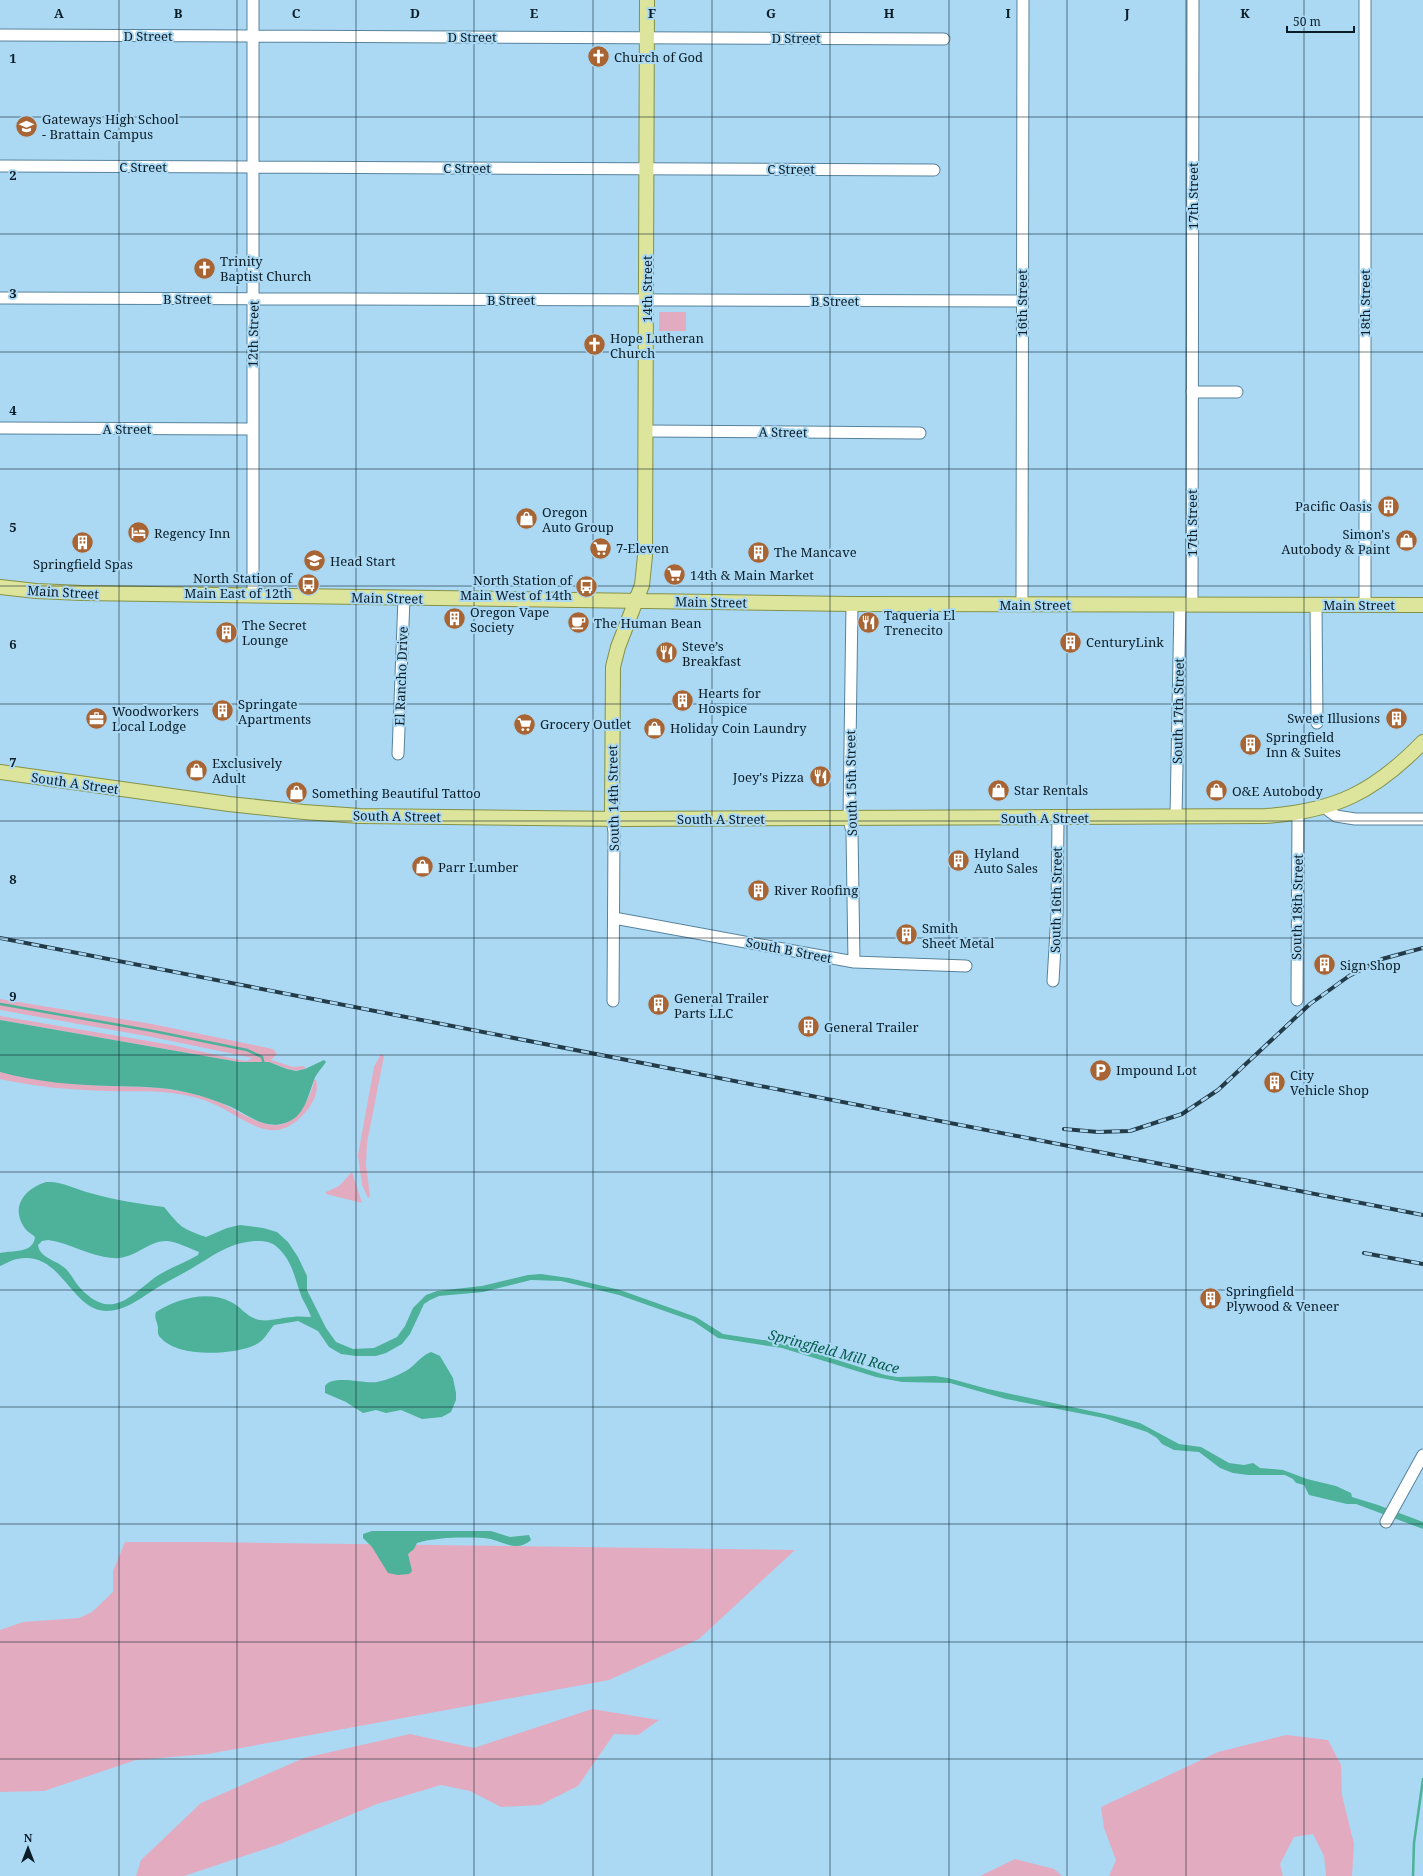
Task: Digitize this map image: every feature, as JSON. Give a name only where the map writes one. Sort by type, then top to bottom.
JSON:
[{"type":"main road","name":"14th Street","points":[[636,601],[642,585],[645,556],[647,0]]},
{"type":"main road","name":"Main Street","points":[[0,587],[36,591],[82,593],[852,604],[1186,606],[1423,605]]},
{"type":"main road","name":"South 14th Street","points":[[612,819],[612,667],[636,601]]},
{"type":"main road","name":"South A Street","points":[[0,772],[229,804],[360,816],[612,819],[1266,816],[1298,814],[1324,807],[1350,797],[1376,784],[1400,765],[1423,742]]},
{"type":"street","name":"12th Street","points":[[253,596],[254,0]]},
{"type":"street","name":"16th Street","points":[[1022,0],[1022,605]]},
{"type":"street","name":"17th Street","points":[[1186,606],[1192,392],[1193,0]]},
{"type":"street","name":"18th Street","points":[[1365,605],[1366,0]]},
{"type":"street","name":"D Street","points":[[0,35],[944,39]]},
{"type":"street","name":"C Street","points":[[0,166],[934,170]]},
{"type":"street","name":"B Street","points":[[0,298],[1022,301]]},
{"type":"street","points":[[1192,392],[1237,392]]},
{"type":"street","name":"A Street","points":[[0,428],[253,429]]},
{"type":"street","name":"A Street","points":[[646,431],[920,434]]},
{"type":"street","name":"El Rancho Drive","points":[[398,754],[404,598]]},
{"type":"street","name":"South 15th Street","points":[[852,604],[849,818],[852,849],[854,962]]},
{"type":"street","name":"South 17th Street","points":[[1176,816],[1186,606]]},
{"type":"street","points":[[1316,606],[1316,723]]},
{"type":"street","points":[[1324,807],[1336,816],[1355,819],[1423,819]]},
{"type":"street","name":"South 18th Street","points":[[1297,1000],[1298,814]]},
{"type":"street","name":"South 16th Street","points":[[1053,981],[1057,913],[1058,818]]},
{"type":"street","name":"South 14th Street","points":[[612,819],[614,832],[613,1001]]},
{"type":"street","name":"South B Street","points":[[614,918],[854,962],[966,966]]},
{"type":"street","points":[[1386,1522],[1423,1456]]},
{"type":"shaded area","points":[[659,312],[686,312],[686,331],[659,331]]},
{"type":"shaded area","points":[[0,999],[152,1024],[273,1049],[277,1054],[271,1060],[293,1067],[303,1066],[306,1068],[296,1071],[266,1062],[239,1062],[0,1020],[0,1016],[172,1045],[246,1061],[253,1058],[152,1037],[0,1010]]},
{"type":"shaded area","points":[[0,1020],[239,1062],[269,1062],[296,1071],[305,1069],[324,1060],[326,1062],[315,1078],[301,1111],[291,1120],[277,1125],[263,1123],[219,1102],[170,1089],[69,1084],[0,1072]]},
{"type":"shaded area","points":[[381,1054],[384,1056],[367,1143],[366,1164],[370,1196],[368,1198],[362,1185],[358,1155],[374,1067]]},
{"type":"shaded area","points":[[0,1072],[27,1078],[67,1083],[175,1090],[217,1101],[255,1120],[271,1125],[285,1123],[297,1114],[307,1101],[314,1080],[316,1080],[317,1088],[311,1104],[299,1119],[284,1128],[269,1130],[253,1125],[223,1108],[202,1099],[161,1092],[94,1091],[40,1086],[0,1079]]},
{"type":"shaded area","points":[[352,1172],[362,1203],[326,1194],[326,1192],[339,1186]]},
{"type":"shaded area","points":[[46,1182],[58,1183],[109,1198],[164,1207],[174,1219],[186,1229],[206,1237],[227,1228],[240,1225],[263,1228],[277,1232],[288,1242],[298,1257],[307,1276],[307,1290],[326,1328],[336,1342],[353,1349],[374,1348],[397,1337],[405,1326],[413,1308],[426,1295],[437,1291],[482,1286],[528,1275],[541,1274],[569,1278],[620,1290],[696,1317],[723,1334],[783,1343],[885,1375],[897,1377],[935,1376],[948,1378],[988,1389],[1140,1423],[1179,1444],[1201,1447],[1229,1463],[1244,1465],[1253,1463],[1260,1468],[1283,1470],[1307,1479],[1336,1486],[1351,1493],[1352,1497],[1423,1522],[1423,1529],[1356,1504],[1347,1504],[1309,1495],[1304,1485],[1296,1483],[1293,1479],[1285,1475],[1248,1475],[1233,1473],[1220,1468],[1199,1452],[1174,1450],[1162,1444],[1157,1438],[1147,1432],[1104,1418],[1006,1399],[950,1383],[902,1382],[876,1377],[782,1348],[718,1338],[693,1321],[619,1295],[561,1281],[531,1280],[483,1292],[439,1296],[424,1304],[410,1334],[402,1344],[386,1353],[376,1356],[341,1354],[329,1347],[318,1331],[298,1321],[274,1325],[266,1336],[255,1345],[234,1351],[206,1353],[180,1349],[169,1344],[159,1336],[155,1316],[156,1312],[164,1307],[183,1300],[202,1296],[222,1298],[234,1304],[252,1318],[260,1320],[289,1317],[311,1317],[302,1298],[293,1271],[287,1258],[282,1252],[275,1245],[266,1242],[255,1241],[238,1244],[216,1254],[125,1307],[113,1311],[94,1308],[83,1301],[55,1271],[45,1263],[32,1259],[17,1259],[0,1266],[0,1253],[26,1249],[31,1246],[33,1242],[35,1237],[25,1228],[20,1219],[19,1212],[22,1199],[27,1193]],"holes":[[[48,1240],[95,1255],[112,1258],[128,1256],[154,1244],[167,1241],[199,1252],[198,1255],[193,1258],[157,1276],[122,1301],[114,1304],[105,1304],[95,1300],[84,1292],[67,1270],[39,1250],[38,1245],[42,1241]]]},
{"type":"shaded area","points":[[431,1352],[440,1356],[453,1378],[456,1393],[456,1400],[451,1412],[442,1417],[422,1419],[401,1410],[386,1413],[376,1410],[363,1413],[346,1402],[325,1393],[325,1386],[329,1382],[349,1380],[377,1382],[389,1379],[409,1369],[422,1357]]},
{"type":"shaded area","points":[[372,1531],[491,1531],[510,1537],[529,1535],[531,1540],[520,1546],[508,1545],[484,1538],[450,1538],[417,1543],[414,1549],[408,1554],[412,1571],[409,1574],[398,1575],[388,1573],[372,1547],[363,1538],[363,1534]]},
{"type":"shaded area","points":[[125,1542],[795,1550],[699,1639],[609,1680],[208,1754],[136,1760],[44,1791],[0,1792],[0,1630],[23,1622],[79,1618],[92,1612],[113,1592],[113,1571]]},
{"type":"shaded area","points":[[592,1709],[659,1720],[638,1735],[614,1734],[578,1786],[540,1805],[501,1807],[470,1791],[441,1785],[377,1804],[280,1844],[184,1876],[136,1876],[141,1860],[201,1803],[304,1758],[410,1734],[474,1748]]},
{"type":"shaded area","points":[[1286,1735],[1328,1740],[1341,1765],[1342,1795],[1354,1844],[1352,1876],[1326,1876],[1324,1856],[1313,1834],[1294,1837],[1280,1864],[1283,1876],[1109,1876],[1116,1860],[1104,1828],[1101,1807],[1218,1752]]},
{"type":"shaded area","points":[[1015,1859],[1054,1869],[1062,1876],[980,1876]]},
{"type":"waterway","points":[[0,1004],[153,1031],[247,1050],[262,1057],[264,1065]]},
{"type":"waterway","points":[[1413,1876],[1414,1843],[1423,1779]]},
{"type":"railway","points":[[0,938],[1423,1215]]},
{"type":"railway","points":[[1064,1129],[1098,1132],[1130,1131],[1182,1114],[1218,1090],[1310,1004],[1349,976],[1382,959],[1423,948]]},
{"type":"railway","points":[[1364,1253],[1423,1264]]},
{"type":"place","name":"Church of God","points":[[598,57]]},
{"type":"place","name":"Gateways High School - Brattain Campus","points":[[27,126]]},
{"type":"place","name":"Trinity Baptist Church","points":[[204,268]]},
{"type":"place","name":"Hope Lutheran Church","points":[[595,345]]},
{"type":"place","name":"Pacific Oasis","points":[[1388,506]]},
{"type":"place","name":"Oregon Auto Group","points":[[526,519]]},
{"type":"place","name":"Regency Inn","points":[[139,533]]},
{"type":"place","name":"Simon's Autobody & Paint","points":[[1406,541]]},
{"type":"place","name":"Springfield Spas","points":[[83,542]]},
{"type":"place","name":"7-Eleven","points":[[600,548]]},
{"type":"place","name":"The Mancave","points":[[758,552]]},
{"type":"place","name":"Head Start","points":[[315,561]]},
{"type":"place","name":"14th & Main Market","points":[[674,575]]},
{"type":"place","name":"North Station of Main East of 12th","points":[[308,585]]},
{"type":"place","name":"North Station of Main West of 14th","points":[[587,587]]},
{"type":"place","name":"Oregon Vape Society","points":[[454,619]]},
{"type":"place","name":"Taqueria El Trenecito","points":[[868,622]]},
{"type":"place","name":"The Human Bean","points":[[578,623]]},
{"type":"place","name":"The Secret Lounge","points":[[226,632]]},
{"type":"place","name":"CenturyLink","points":[[1070,642]]},
{"type":"place","name":"Steve’s Breakfast","points":[[666,653]]},
{"type":"place","name":"Hearts for Hospice","points":[[683,700]]},
{"type":"place","name":"Springate Apartments","points":[[222,711]]},
{"type":"place","name":"Woodworkers Local Lodge","points":[[96,718]]},
{"type":"place","name":"Sweet Illusions","points":[[1396,718]]},
{"type":"place","name":"Grocery Outlet","points":[[524,724]]},
{"type":"place","name":"Holiday Coin Laundry","points":[[655,728]]},
{"type":"place","name":"Springfield Inn & Suites","points":[[1250,744]]},
{"type":"place","name":"Exclusively Adult","points":[[196,770]]},
{"type":"place","name":"Joey's Pizza","points":[[820,777]]},
{"type":"place","name":"Star Rentals","points":[[999,790]]},
{"type":"place","name":"O&E Autobody","points":[[1217,791]]},
{"type":"place","name":"Something Beautiful Tattoo","points":[[297,793]]},
{"type":"place","name":"Hyland Auto Sales","points":[[959,860]]},
{"type":"place","name":"Parr Lumber","points":[[422,867]]},
{"type":"place","name":"River Roofing","points":[[759,890]]},
{"type":"place","name":"Smith Sheet Metal","points":[[907,935]]},
{"type":"place","name":"Sign Shop","points":[[1325,965]]},
{"type":"place","name":"General Trailer Parts LLC","points":[[658,1005]]},
{"type":"place","name":"General Trailer","points":[[809,1027]]},
{"type":"place","name":"Impound Lot","points":[[1100,1070]]},
{"type":"place","name":"City Vehicle Shop","points":[[1274,1082]]},
{"type":"place","name":"Springfield Plywood & Veneer","points":[[1210,1298]]},
{"type":"water label","name":"Springfield Mill Race","points":[[834,1351]]}]
